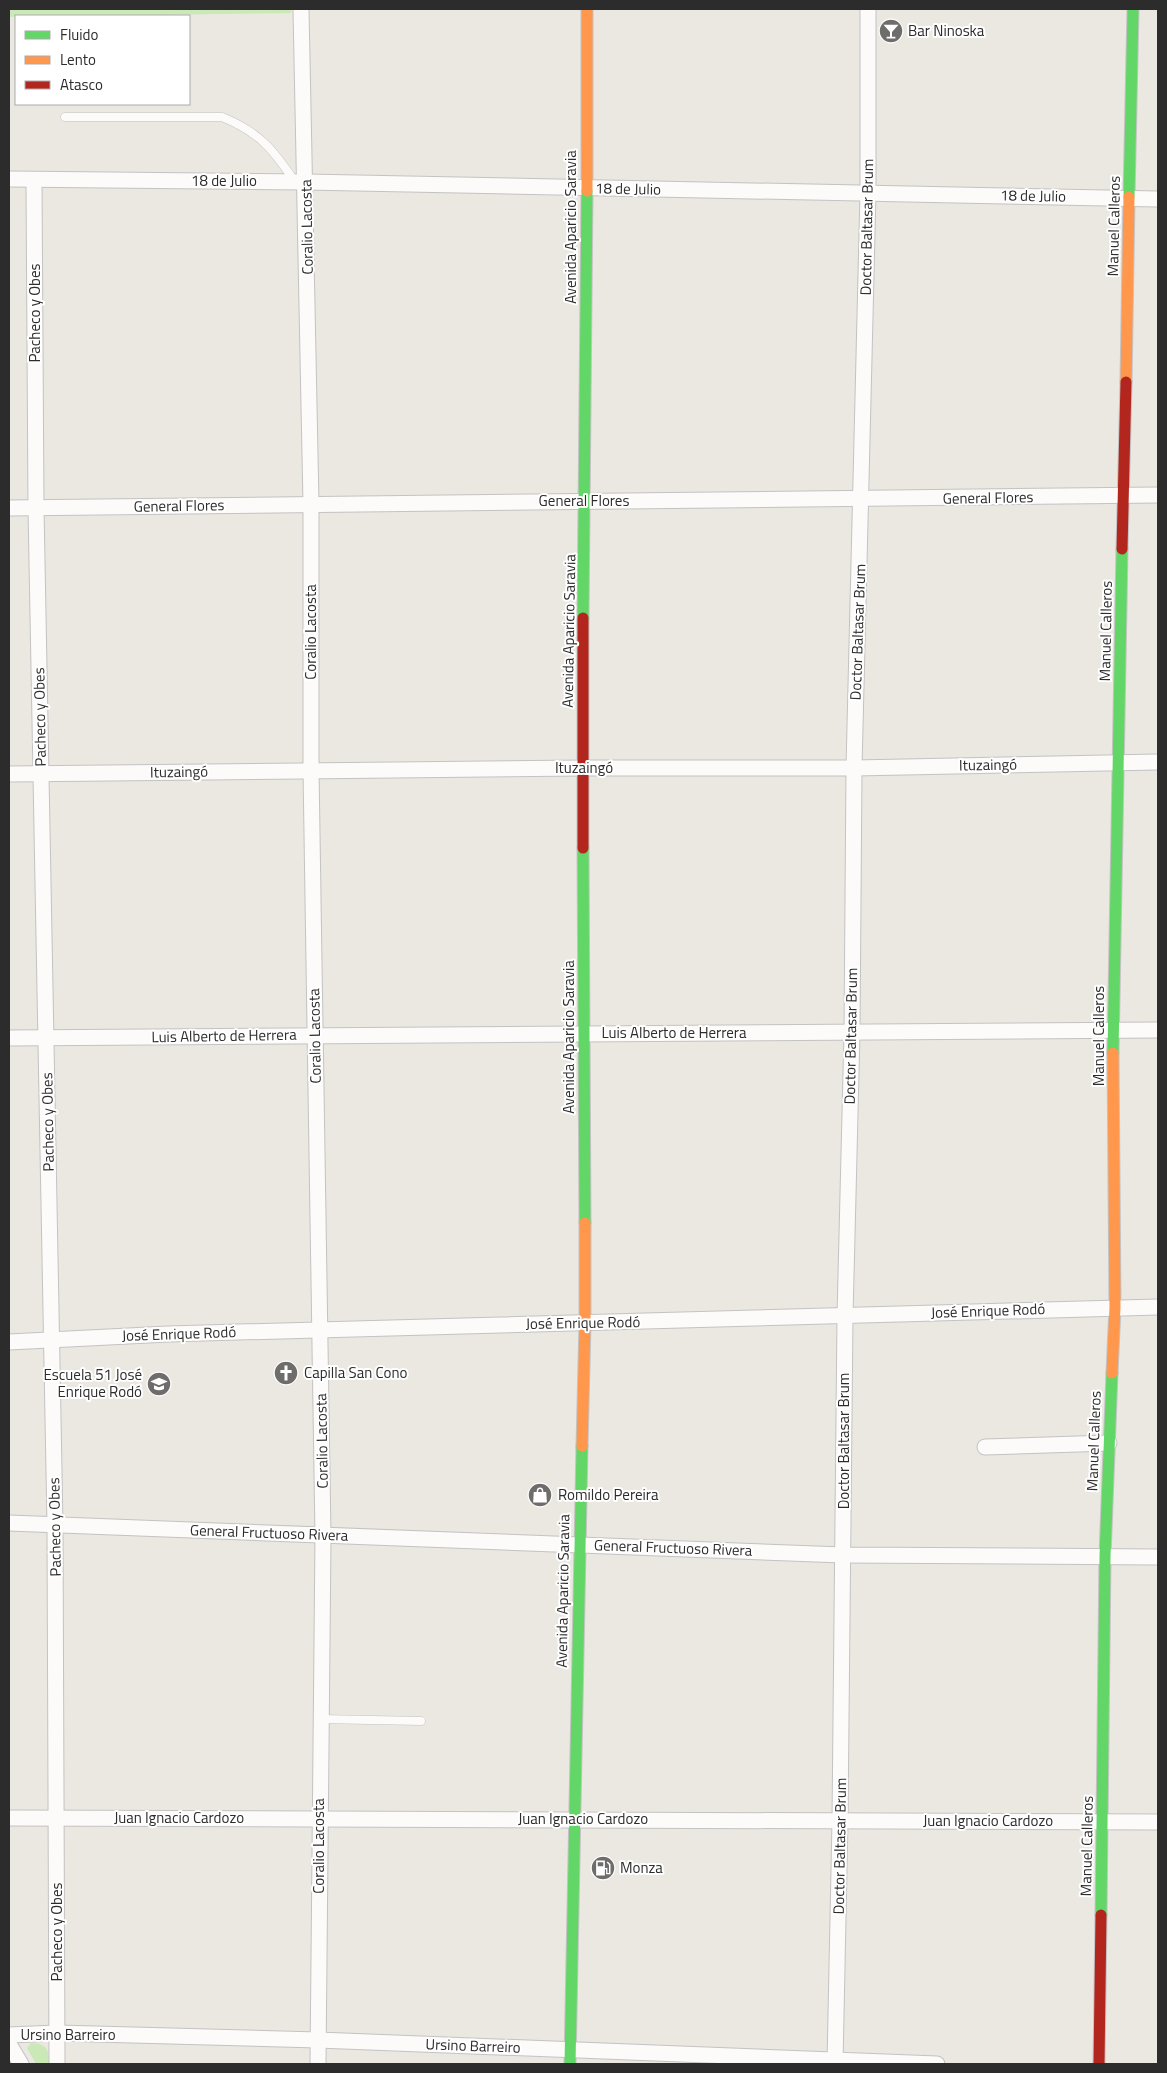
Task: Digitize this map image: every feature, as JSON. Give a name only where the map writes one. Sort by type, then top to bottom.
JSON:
[{"type":"street","name":"Coralio Lacosta","points":[[301,9],[300,182],[311,504],[311,770],[314,1035],[323,1536],[318,2064]]},
{"type":"street","name":"Avenida Aparicio Saravia","points":[[570,2057],[578,1544],[585,1323],[584,768],[582,680],[586,501],[587,9]]},
{"type":"street","name":"Doctor Baltasar Brum","points":[[835,2063],[840,1821],[845,1316],[852,1033],[854,768],[868,193],[868,9]]},
{"type":"street","name":"Manuel Calleros","points":[[1099,2064],[1105,1556],[1115,1307],[1113,1030],[1133,9]]},
{"type":"street","name":"18 de Julio","points":[[9,180],[300,182],[1158,198]]},
{"type":"street","name":"Pacheco y Obes","points":[[34,181],[36,508],[55,1525],[57,2064]]},
{"type":"street","name":"General Flores","points":[[9,508],[586,501],[862,500],[1158,495]]},
{"type":"street","name":"Ituzaingó","points":[[9,774],[584,768],[854,768],[1158,762]]},
{"type":"street","name":"Luis Alberto de Herrera","points":[[9,1038],[1158,1030]]},
{"type":"street","name":"José Enrique Rodó","points":[[9,1342],[168,1334],[1158,1307]]},
{"type":"street","points":[[985,1447],[1109,1443]]},
{"type":"street","name":"General Fructuoso Rivera","points":[[9,1523],[843,1554],[1158,1557]]},
{"type":"street","name":"Juan Ignacio Cardozo","points":[[9,1818],[1158,1822]]},
{"type":"street","name":"Ursino Barreiro","points":[[9,2035],[57,2033],[318,2040],[570,2057],[937,2064]]},
{"type":"street","points":[[9,2044],[20,2064]]},
{"type":"lane","points":[[65,117],[222,117],[242,125],[274,151],[300,182]]},
{"type":"lane","points":[[320,1719],[421,1720]]},
{"type":"green space","points":[[9,9],[291,9],[291,13],[15,15],[15,17],[9,17]]},
{"type":"green space","points":[[31,2043],[46,2048],[49,2064],[36,2064],[27,2048]]},
{"type":"traffic: fast","points":[[1129,197],[1133,9]]},
{"type":"traffic: fast","points":[[583,618],[587,191]]},
{"type":"traffic: fast","points":[[1113,1053],[1122,549]]},
{"type":"traffic: fast","points":[[583,848],[585,1223]]},
{"type":"traffic: fast","points":[[1101,1915],[1105,1556],[1112,1373]]},
{"type":"traffic: fast","points":[[570,2064],[582,1446]]},
{"type":"traffic: slow","points":[[587,9],[587,191]]},
{"type":"traffic: slow","points":[[1126,382],[1129,197]]},
{"type":"traffic: slow","points":[[1112,1373],[1115,1307],[1113,1053]]},
{"type":"traffic: slow","points":[[582,1446],[585,1223]]},
{"type":"traffic: jam","points":[[1122,549],[1126,382]]},
{"type":"traffic: jam","points":[[583,618],[583,848]]},
{"type":"traffic: jam","points":[[1099,2064],[1101,1915]]},
{"type":"place","name":"Bar Ninoska","points":[[891,31]]},
{"type":"place","name":"Capilla San Cono","points":[[286,1373]]},
{"type":"place","name":"Escuela 51 José Enrique Rodó","points":[[159,1384]]},
{"type":"place","name":"Romildo Pereira","points":[[540,1495]]},
{"type":"place","name":"Monza","points":[[603,1868]]}]
